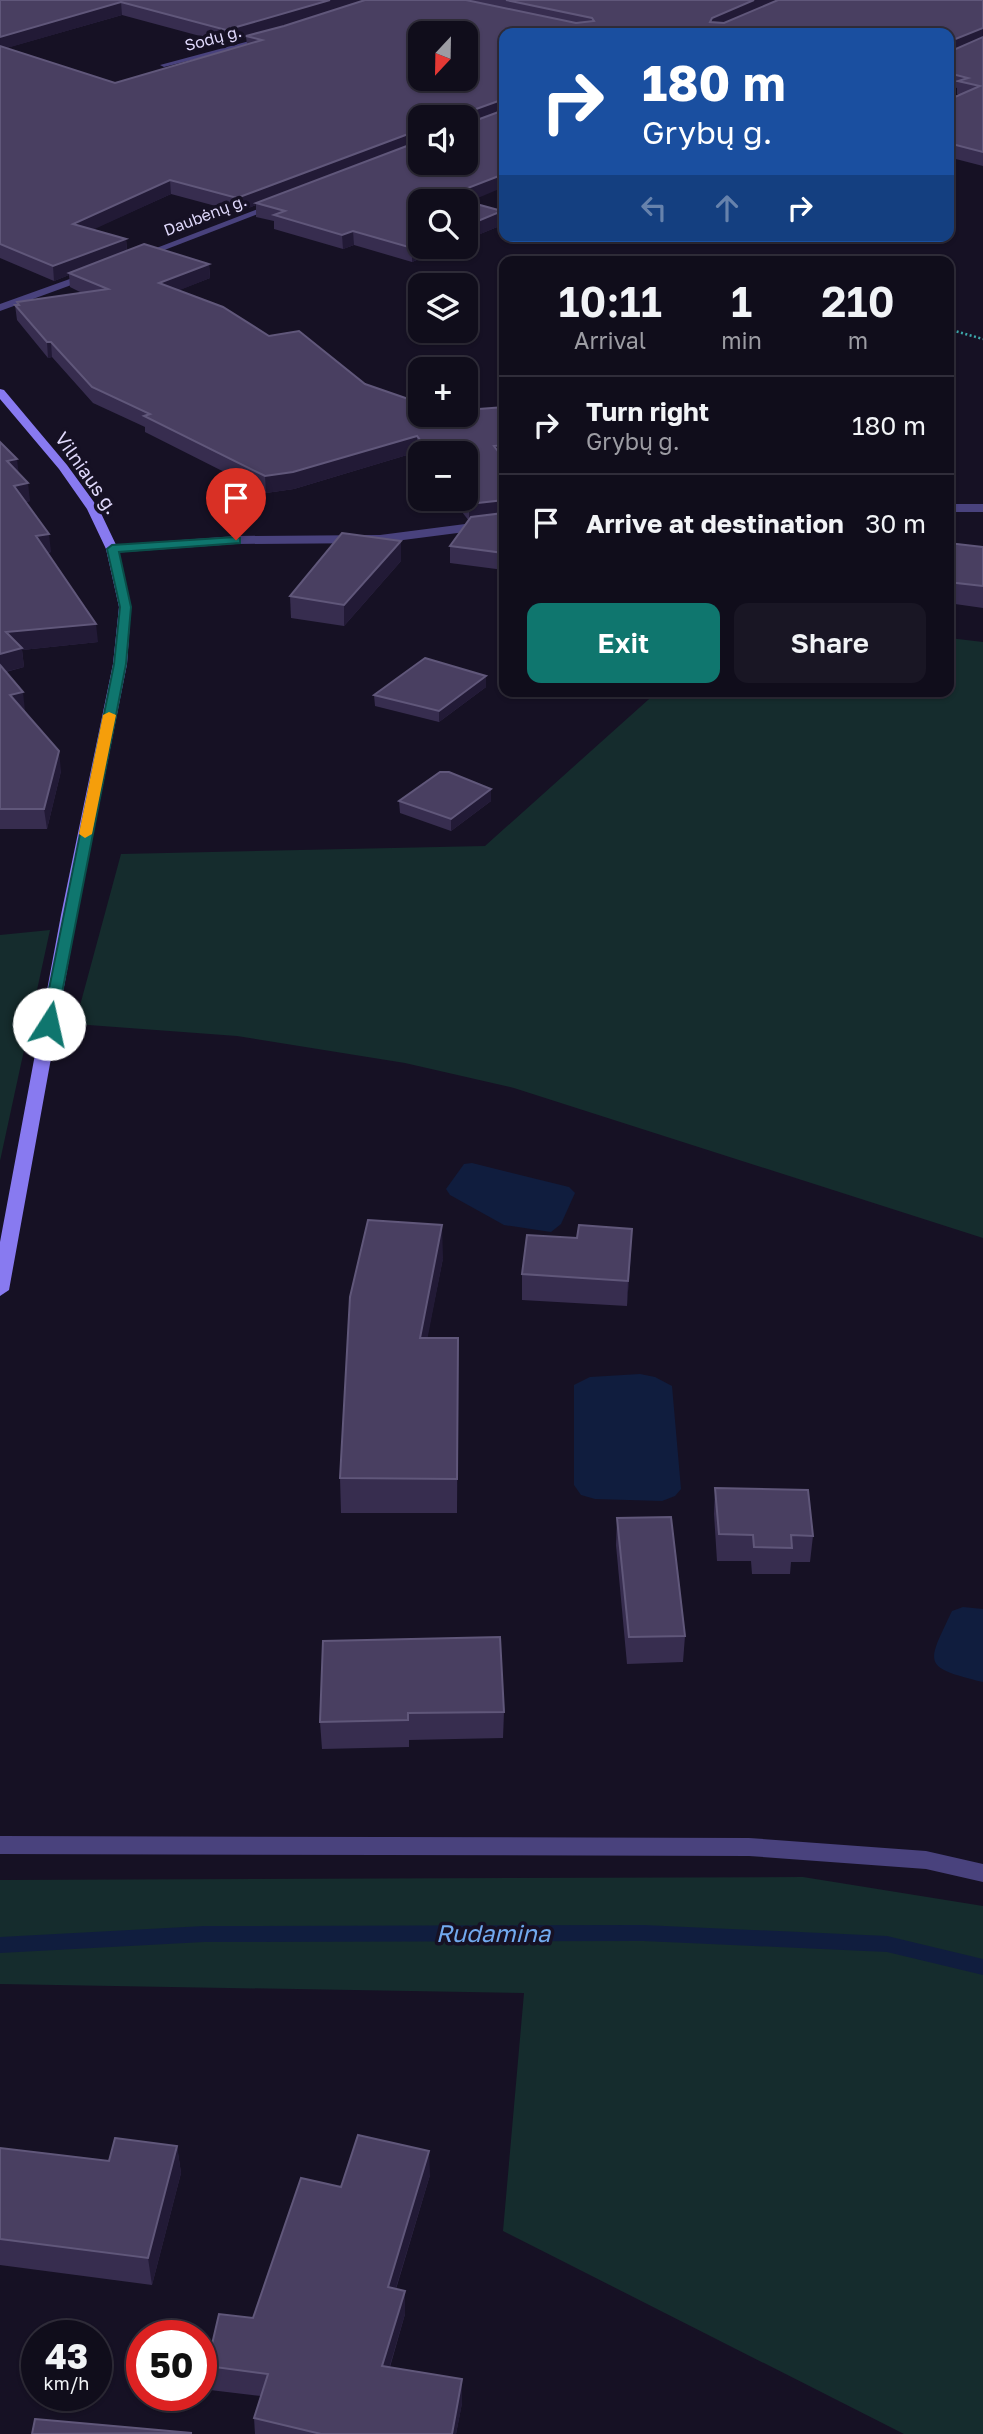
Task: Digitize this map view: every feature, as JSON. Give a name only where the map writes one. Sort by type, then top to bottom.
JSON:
[{"type":"main road","name":"Vilniaus g.","points":[[0,392],[63,467],[86,499],[112,549],[125,607],[120,664],[69,915],[0,1290]]},
{"type":"street","name":"Sodų g.","points":[[164,65],[281,34]]},
{"type":"street","name":"Daubėnų g.","points":[[127,261],[292,199]]},
{"type":"street","points":[[0,308],[102,270]]},
{"type":"street","points":[[954,508],[983,508]]},
{"type":"street","points":[[112,549],[236,540],[380,540],[499,524]]},
{"type":"street","points":[[0,1845],[749,1847],[926,1860],[983,1873]]},
{"type":"path","points":[[954,331],[983,339]]},
{"type":"green space","points":[[954,639],[983,642],[983,1238],[514,1088],[405,1063],[237,1036],[75,1024],[121,854],[485,846],[651,697],[954,697]]},
{"type":"green space","points":[[50,930],[0,1161],[0,935]]},
{"type":"green space","points":[[803,1877],[983,1906],[983,2434],[904,2434],[503,2231],[524,1993],[0,1984],[0,1880]]},
{"type":"water","points":[[472,1163],[569,1187],[575,1193],[561,1224],[551,1232],[504,1225],[450,1195],[446,1189],[464,1164]]},
{"type":"water","points":[[640,1374],[655,1377],[672,1386],[681,1489],[675,1496],[662,1501],[595,1499],[581,1495],[574,1485],[574,1385],[590,1377]]},
{"type":"water","points":[[963,1607],[983,1609],[983,1682],[948,1672],[935,1661],[934,1653],[952,1611]]},
{"type":"building","points":[[0,0],[330,0],[226,30],[121,2],[0,37]]},
{"type":"building","points":[[365,0],[466,0],[576,23],[594,21],[592,18],[506,0],[754,0],[712,18],[710,22],[724,23],[778,0],[983,0],[983,28],[954,40],[954,28],[499,28],[499,101],[478,108],[478,105],[408,105],[408,134],[237,198],[170,180],[73,224],[126,239],[53,266],[0,244],[0,46],[115,83],[262,40],[246,36]]},
{"type":"building","points":[[983,37],[983,152],[954,145],[954,97],[980,86],[958,81],[968,78],[954,74],[954,50]]},
{"type":"building","points":[[499,112],[499,176],[465,189],[408,189],[408,247],[353,231],[342,235],[274,215],[285,211],[256,203],[408,146],[408,175],[478,175],[478,120]]},
{"type":"building","points":[[478,204],[499,212],[478,221]]},
{"type":"building","points":[[144,244],[209,264],[159,283],[223,307],[269,336],[299,331],[365,384],[408,399],[408,427],[478,427],[478,409],[499,407],[499,446],[494,446],[499,452],[499,501],[478,503],[478,441],[421,441],[417,436],[293,472],[265,476],[144,416],[150,414],[92,387],[15,305],[19,305],[17,302],[108,289],[69,273]]},
{"type":"building","points":[[0,442],[17,459],[7,461],[28,483],[14,486],[49,534],[36,536],[96,624],[6,632],[22,648],[0,654]]},
{"type":"building","points":[[499,514],[499,552],[450,546],[471,517]]},
{"type":"building","points":[[342,533],[401,541],[344,605],[290,596]]},
{"type":"building","points":[[954,544],[983,547],[983,586],[954,583]]},
{"type":"building","points":[[425,658],[486,676],[439,711],[374,695]]},
{"type":"building","points":[[0,665],[23,692],[10,695],[59,751],[44,809],[0,809]]},
{"type":"building","points":[[440,772],[449,772],[491,789],[451,819],[399,801]]},
{"type":"building","points":[[368,1220],[442,1225],[420,1338],[458,1338],[457,1479],[340,1478],[350,1297]]},
{"type":"building","points":[[579,1225],[632,1229],[628,1281],[522,1274],[527,1235],[577,1238]]},
{"type":"building","points":[[715,1488],[808,1490],[813,1536],[791,1535],[792,1548],[754,1547],[753,1535],[719,1534]]},
{"type":"building","points":[[671,1517],[685,1636],[629,1637],[617,1518]]},
{"type":"building","points":[[500,1637],[504,1712],[408,1713],[408,1720],[320,1722],[323,1641]]},
{"type":"building","points":[[358,2135],[429,2151],[388,2287],[405,2291],[382,2366],[462,2379],[452,2434],[321,2434],[254,2418],[268,2374],[217,2367],[219,2314],[253,2318],[301,2178],[341,2187]]},
{"type":"building","points":[[115,2138],[177,2146],[148,2258],[0,2239],[0,2148],[109,2161]]},
{"type":"building","points":[[35,2419],[192,2433],[32,2434]]},
{"type":"waterway","name":"Rudamina","points":[[0,1945],[204,1934],[643,1933],[887,1944],[983,1967]]},
{"type":"slow traffic","points":[[85,834],[109,715]]},
{"type":"route","points":[[49,1024],[120,664],[125,607],[112,549],[236,540]]}]
